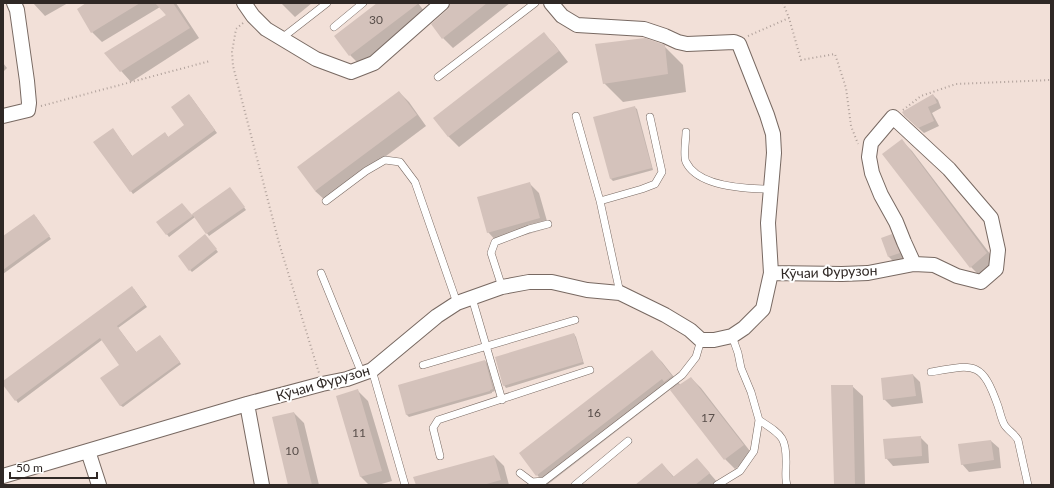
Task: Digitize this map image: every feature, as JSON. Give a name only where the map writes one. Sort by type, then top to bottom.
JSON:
[{"type":"street","points":[[3,116],[28,110],[29,103],[17,10],[14,3]]},
{"type":"street","points":[[244,3],[253,16],[266,29],[316,59],[352,72],[374,63],[442,3]]},
{"type":"street","points":[[550,3],[562,16],[577,26],[644,29],[687,44],[734,42],[739,44],[773,134],[774,153],[768,223],[771,273]]},
{"type":"street","points":[[893,117],[871,143],[869,157],[872,173],[896,222],[914,264]]},
{"type":"street","name":"Кӯчаи Фурузон","points":[[3,476],[247,404],[322,384],[347,379],[367,372],[437,316],[457,303],[502,286],[529,282],[552,282],[587,290],[620,293],[665,315],[690,330],[701,340],[714,340],[732,336],[744,328],[763,309],[771,273],[868,273],[914,264],[934,265],[957,276],[980,282],[996,269],[998,250],[991,218],[949,169],[893,117]]},
{"type":"street","points":[[247,404],[262,485]]},
{"type":"street","points":[[88,451],[99,485]]},
{"type":"lane","points":[[282,38],[327,3]]},
{"type":"lane","points":[[334,27],[363,3]]},
{"type":"lane","points":[[438,77],[535,3]]},
{"type":"lane","points":[[576,116],[600,201],[620,293]]},
{"type":"lane","points":[[600,201],[655,184],[662,172],[650,117]]},
{"type":"lane","points":[[686,132],[685,161],[700,177],[728,186],[771,189]]},
{"type":"lane","points":[[326,201],[366,171],[385,160],[400,162],[415,182],[457,303]]},
{"type":"lane","points":[[502,286],[491,253],[495,242],[529,229],[548,224]]},
{"type":"lane","points":[[321,273],[367,372],[405,485]]},
{"type":"lane","points":[[472,298],[502,400]]},
{"type":"lane","points":[[423,365],[575,320]]},
{"type":"lane","points":[[717,485],[740,471],[754,451],[759,420],[751,392],[741,368],[732,336]]},
{"type":"lane","points":[[520,473],[532,482],[544,481],[682,375],[696,357],[701,340]]},
{"type":"lane","points":[[931,372],[970,367],[976,368],[983,374],[990,384],[1004,425],[1015,435],[1018,440],[1028,485]]},
{"type":"lane","points":[[440,456],[433,428],[438,420],[590,370]]},
{"type":"lane","points":[[759,420],[779,434],[785,443],[787,452],[787,485]]},
{"type":"lane","points":[[575,485],[628,440]]},
{"type":"path","points":[[783,3],[789,18],[801,60],[835,54],[846,88],[850,126],[857,143],[869,157]]},
{"type":"path","points":[[734,42],[789,18]]},
{"type":"path","points":[[238,27],[236,29],[232,52],[233,66],[278,243],[322,384]]},
{"type":"path","points":[[28,110],[210,61]]},
{"type":"path","points":[[893,117],[922,96],[956,84],[1051,80]]},
{"type":"building","points":[[86,3],[140,3],[91,33],[77,9]]},
{"type":"building","points":[[155,3],[173,3],[190,28],[120,72],[104,53],[166,15]]},
{"type":"building","points":[[377,3],[419,3],[349,56],[334,36]]},
{"type":"building","points":[[450,3],[487,3],[442,39],[431,24],[448,9]]},
{"type":"building","points":[[544,32],[559,51],[448,137],[433,118]]},
{"type":"building","points":[[645,38],[665,45],[668,74],[603,84],[595,44]]},
{"type":"building","points":[[399,91],[417,115],[315,191],[297,167]]},
{"type":"building","points":[[189,94],[215,130],[130,192],[93,142],[113,128],[132,156],[165,132],[168,137],[184,125],[171,107]]},
{"type":"building","points":[[933,94],[937,103],[928,107],[934,121],[918,128],[902,112]]},
{"type":"building","points":[[635,106],[652,168],[610,179],[593,117]]},
{"type":"building","points":[[902,139],[987,253],[970,268],[882,154]]},
{"type":"building","points":[[530,182],[540,218],[487,233],[477,197]]},
{"type":"building","points":[[230,187],[245,207],[206,234],[192,214]]},
{"type":"building","points":[[182,203],[193,216],[166,235],[156,222]]},
{"type":"building","points":[[34,214],[50,236],[3,270],[3,236]]},
{"type":"building","points":[[205,234],[217,249],[189,271],[178,256]]},
{"type":"building","points":[[892,234],[900,253],[888,257],[881,238]]},
{"type":"building","points":[[132,286],[145,305],[117,326],[136,352],[160,335],[180,362],[120,406],[100,378],[119,365],[100,338],[15,401],[3,385],[3,381]]},
{"type":"building","points":[[574,333],[583,362],[503,386],[495,357]]},
{"type":"building","points":[[652,350],[672,376],[664,382],[662,379],[536,476],[519,453]]},
{"type":"building","points":[[485,360],[493,389],[406,415],[398,385]]},
{"type":"building","points":[[913,374],[916,396],[883,400],[881,378]]},
{"type":"building","points":[[691,377],[744,445],[724,460],[670,390]]},
{"type":"building","points":[[831,385],[853,385],[855,485],[834,485]]},
{"type":"building","points":[[358,389],[382,471],[360,477],[336,396]]},
{"type":"building","points":[[294,412],[312,485],[288,485],[272,417]]},
{"type":"building","points":[[921,436],[922,456],[885,459],[883,439]]},
{"type":"building","points":[[991,440],[994,460],[961,465],[958,444]]},
{"type":"building","points":[[494,455],[501,480],[483,485],[416,485],[413,477]]},
{"type":"building","points":[[697,458],[710,473],[695,485],[635,485],[662,463],[673,477]]}]
